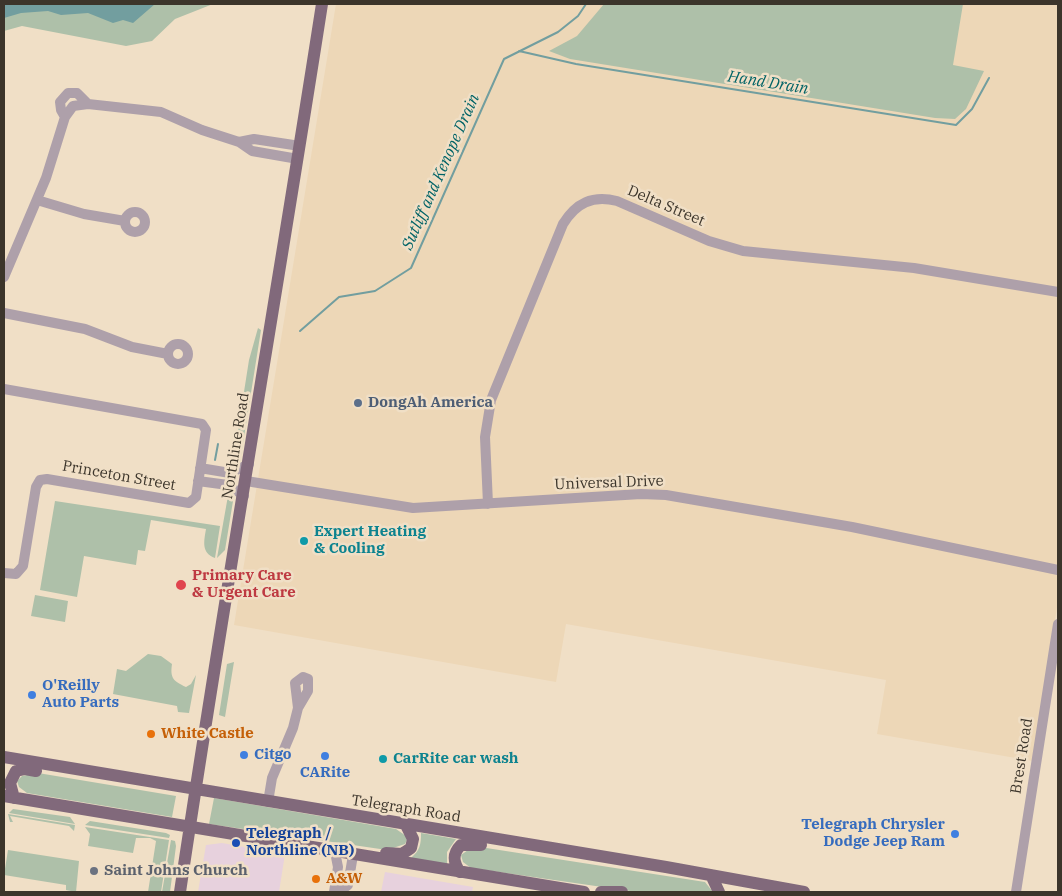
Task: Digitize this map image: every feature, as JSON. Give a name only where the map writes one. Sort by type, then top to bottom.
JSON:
[{"type":"main road","name":"Northline Road","points":[[180,892],[322,4]]},
{"type":"main road","name":"Telegraph Road","points":[[4,757],[804,892]]},
{"type":"main road","points":[[170,786],[149,789],[20,769],[12,776],[9,797],[272,842],[584,892]]},
{"type":"main road","points":[[272,842],[282,838],[309,840],[402,854],[407,853],[413,843],[412,834],[406,825]]},
{"type":"main road","points":[[460,872],[454,862],[454,854],[461,844],[470,843],[556,857],[594,856]]},
{"type":"main road","points":[[711,875],[719,892]]},
{"type":"main road","points":[[600,892],[622,892]]},
{"type":"street","points":[[4,276],[36,200],[66,117],[73,106],[88,104],[161,112],[202,130],[239,142],[252,151],[298,159]]},
{"type":"street","points":[[239,142],[254,138],[300,146]]},
{"type":"street","name":"Delta Street","points":[[488,504],[485,437],[494,390],[563,224],[575,208],[588,200],[601,198],[617,202],[709,241],[743,251],[906,267],[1058,292]]},
{"type":"street","points":[[36,200],[84,214],[125,221]]},
{"type":"street","points":[[6,316],[86,329],[132,347],[168,354]]},
{"type":"street","name":"Princeton Street","points":[[4,389],[202,424],[206,430],[196,497],[189,503],[48,479],[40,480],[36,487],[23,566],[16,574],[4,573]]},
{"type":"street","points":[[200,468],[230,473],[249,464]]},
{"type":"street","name":"Princeton Street","points":[[198,481],[228,485],[244,496]]},
{"type":"street","name":"Universal Drive","points":[[246,481],[414,508],[641,494],[666,495],[852,527],[1058,570]]},
{"type":"street","name":"Brest Road","points":[[1016,892],[1058,624]]},
{"type":"street","points":[[268,802],[272,778],[293,728],[298,708]]},
{"type":"street","points":[[334,892],[338,867],[335,852]]},
{"type":"street","points":[[339,892],[348,885],[354,855]]},
{"type":"shaded area","points":[[336,4],[1058,4],[1058,601],[1033,761],[877,734],[886,680],[566,624],[556,682],[234,625]]},
{"type":"shaded area","points":[[222,843],[285,854],[279,892],[198,892],[206,845]]},
{"type":"shaded area","points":[[385,872],[473,887],[472,892],[381,892]]},
{"type":"green space","points":[[4,4],[213,4],[175,19],[152,41],[126,46],[22,26],[4,31]]},
{"type":"green space","points":[[604,4],[963,4],[953,65],[984,71],[966,109],[955,119],[935,118],[570,59],[549,51],[577,36]]},
{"type":"green space","points":[[258,328],[261,330],[240,462],[232,468],[249,360]]},
{"type":"green space","points":[[229,490],[234,495],[225,550],[217,558]]},
{"type":"green space","points":[[55,501],[220,526],[215,558],[205,550],[206,529],[151,520],[145,551],[138,550],[136,565],[84,556],[77,597],[40,590]]},
{"type":"green space","points":[[35,595],[68,601],[65,622],[31,616]]},
{"type":"green space","points":[[148,654],[161,656],[172,664],[173,678],[186,687],[191,684],[196,675],[189,713],[178,712],[177,706],[113,694],[117,669],[126,671]]},
{"type":"green space","points":[[234,662],[225,717],[219,715],[227,664]]},
{"type":"green space","points":[[38,773],[176,796],[172,817],[27,793],[19,787],[17,781],[22,776]]},
{"type":"green space","points":[[214,798],[396,829],[406,836],[407,840],[405,844],[387,850],[209,824]]},
{"type":"green space","points":[[13,809],[70,817],[75,824],[9,813]]},
{"type":"green space","points":[[8,814],[75,825],[74,831],[69,826],[10,816],[13,822],[10,822]]},
{"type":"green space","points":[[90,821],[170,835],[169,838],[85,825]]},
{"type":"green space","points":[[85,827],[169,840],[161,892],[148,892],[156,841],[150,838],[136,838],[133,853],[88,846],[90,834]]},
{"type":"green space","points":[[421,833],[456,839],[447,852],[447,864],[411,858],[419,847]]},
{"type":"green space","points":[[171,840],[175,841],[176,846],[170,892],[162,892]]},
{"type":"green space","points":[[480,847],[705,882],[713,892],[637,892],[471,868],[463,862],[461,855],[468,850]]},
{"type":"green space","points":[[8,850],[79,861],[76,892],[66,890],[66,885],[4,875]]},
{"type":"water","points":[[4,4],[155,4],[133,23],[123,20],[113,23],[88,13],[61,15],[48,11],[21,13],[4,18]]},
{"type":"waterway","name":"Sutliff and Kenope Drain","points":[[300,331],[339,297],[375,291],[411,268],[504,59],[558,32],[578,16],[586,4]]},
{"type":"waterway","name":"Hand Drain","points":[[519,51],[576,64],[956,125],[972,109],[989,78]]},
{"type":"waterway","name":"Sutliff and Kenope Drain","points":[[215,460],[218,444]]},
{"type":"place","name":"DongAh America","points":[[358,403]]},
{"type":"place","name":"Expert Heating & Cooling","points":[[304,541]]},
{"type":"place","name":"Primary Care & Urgent Care","points":[[181,585]]},
{"type":"place","name":"O'Reilly Auto Parts","points":[[32,695]]},
{"type":"place","name":"White Castle","points":[[151,734]]},
{"type":"place","name":"Citgo","points":[[244,755]]},
{"type":"place","name":"CARite","points":[[325,756]]},
{"type":"place","name":"CarRite car wash","points":[[383,759]]},
{"type":"place","name":"Telegraph Chrysler Dodge Jeep Ram","points":[[955,834]]},
{"type":"place","name":"Telegraph / Northline (NB)","points":[[236,843]]},
{"type":"place","name":"Saint Johns Church","points":[[94,871]]},
{"type":"place","name":"A&W","points":[[316,879]]}]
